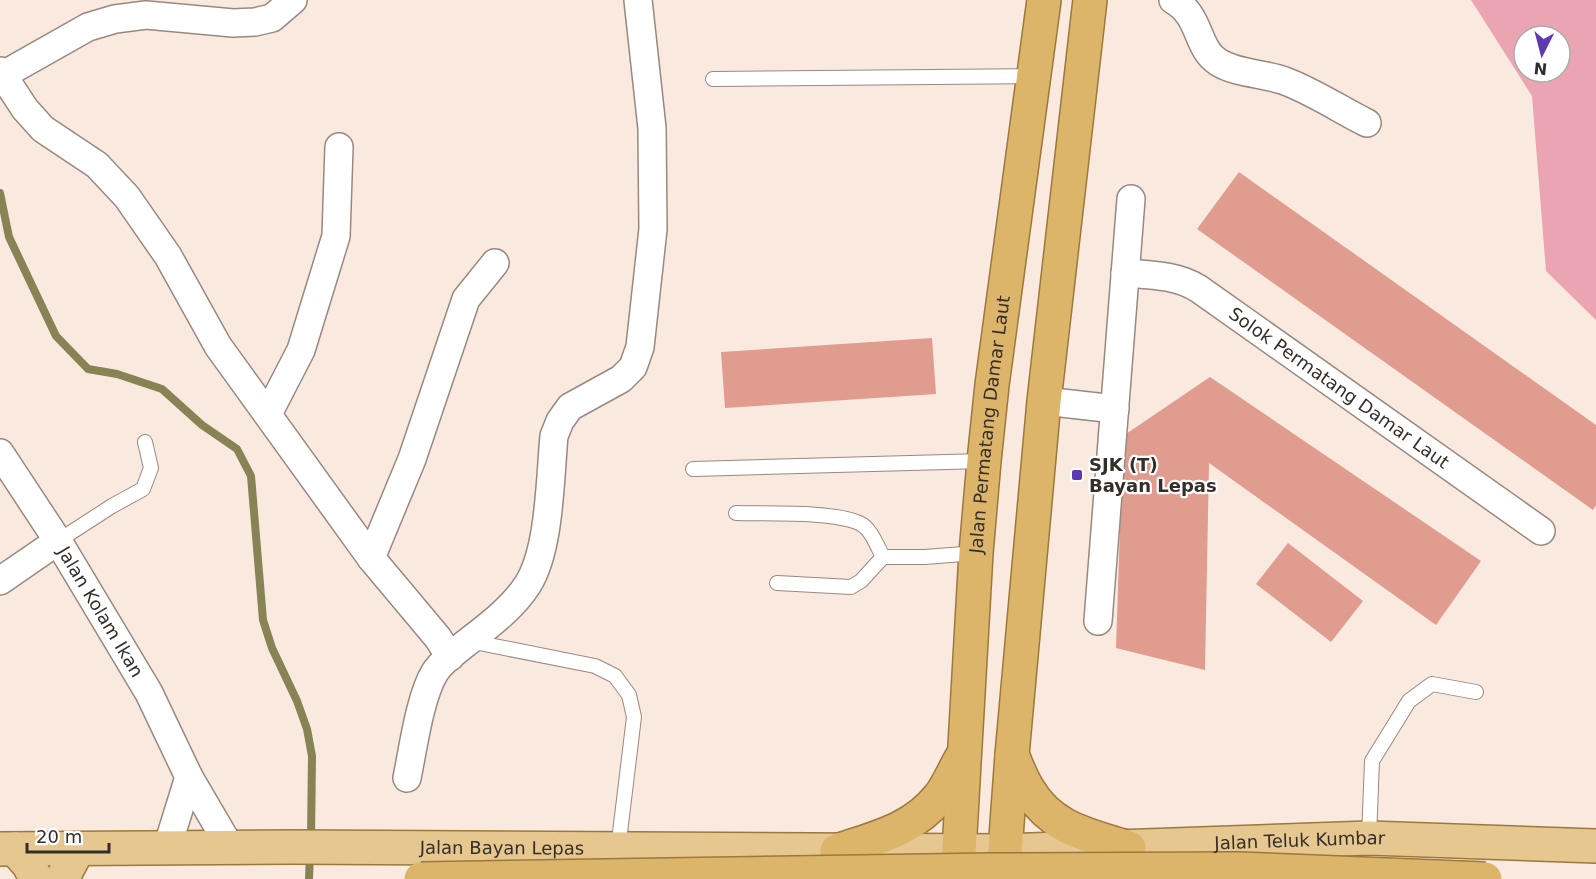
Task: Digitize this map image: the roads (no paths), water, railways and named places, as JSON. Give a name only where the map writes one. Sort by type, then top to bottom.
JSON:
[{"type":"highway","name":"Jalan Permatang Damar Laut","points":[[983,866],[965,751],[976,553],[992,385],[1044,0]]},
{"type":"highway","points":[[983,866],[1012,755],[1044,400],[1090,0]]},
{"type":"highway","points":[[837,851],[893,832],[918,819],[939,797],[965,751]]},
{"type":"highway","points":[[1012,755],[1028,790],[1054,820],[1075,831],[1129,848]]},
{"type":"highway","name":"Jalan Bayan Lepas","points":[[421,879],[983,866]]},
{"type":"highway","name":"Jalan Teluk Kumbar","points":[[983,866],[1239,869],[1485,879]]},
{"type":"main road","name":"Jalan Teluk Kumbar","points":[[983,866],[1129,848],[1303,840],[1369,838],[1596,846]]},
{"type":"main road","points":[[1264,879],[1269,863],[1281,851],[1303,840]]},
{"type":"main road","name":"Jalan Bayan Lepas","points":[[8,849],[292,847],[837,851],[983,866]]},
{"type":"main road","points":[[8,849],[29,865],[36,879]]},
{"type":"main road","points":[[62,879],[78,849]]},
{"type":"street","points":[[293,0],[272,18],[255,22],[233,23],[147,8],[88,27],[1,73],[25,109],[43,129],[97,165],[127,196],[168,256],[219,346],[371,558],[432,630],[459,649]]},
{"type":"street","points":[[406,778],[426,691],[436,672],[513,603],[528,585],[537,566],[544,543],[554,436],[560,421],[570,407],[621,379],[633,367],[639,346],[653,229],[652,128],[638,0]]},
{"type":"street","points":[[1173,0],[1182,5],[1194,19],[1198,33],[1209,54],[1217,61],[1230,67],[1285,81],[1367,123]]},
{"type":"street","points":[[268,414],[301,350],[336,236],[339,147]]},
{"type":"street","points":[[1098,621],[1131,199]]},
{"type":"street","points":[[371,558],[412,459],[466,298],[495,263]]},
{"type":"street","name":"Solok Permatang Damar Laut","points":[[1125,273],[1187,281],[1541,531]]},
{"type":"street","points":[[1044,400],[1115,409]]},
{"type":"street","name":"Jalan Kolam Ikan","points":[[0,453],[58,541],[149,693],[189,777],[230,847]]},
{"type":"street","points":[[0,581],[58,541]]},
{"type":"street","points":[[167,848],[189,777]]},
{"type":"lane","points":[[712,79],[1035,75]]},
{"type":"lane","points":[[58,541],[143,489],[151,468],[145,442]]},
{"type":"lane","points":[[693,469],[984,461]]},
{"type":"lane","points":[[736,513],[832,516],[860,523],[873,536],[883,557]]},
{"type":"lane","points":[[777,583],[851,587],[861,581],[883,557],[925,557],[976,553]]},
{"type":"lane","points":[[459,649],[595,666],[615,676],[629,695],[634,717],[618,849]]},
{"type":"lane","points":[[1369,838],[1372,761],[1409,701],[1432,684],[1476,692]]},
{"type":"waterway","points":[[0,193],[9,237],[56,336],[88,369],[117,374],[162,389],[202,425],[237,449],[251,476],[263,620],[272,648],[297,701],[307,729],[312,756],[311,841]]},
{"type":"waterway","points":[[309,879],[310,854]]},
{"type":"place","name":"SJK (T) Bayan Lepas","points":[[1077,475]]}]
